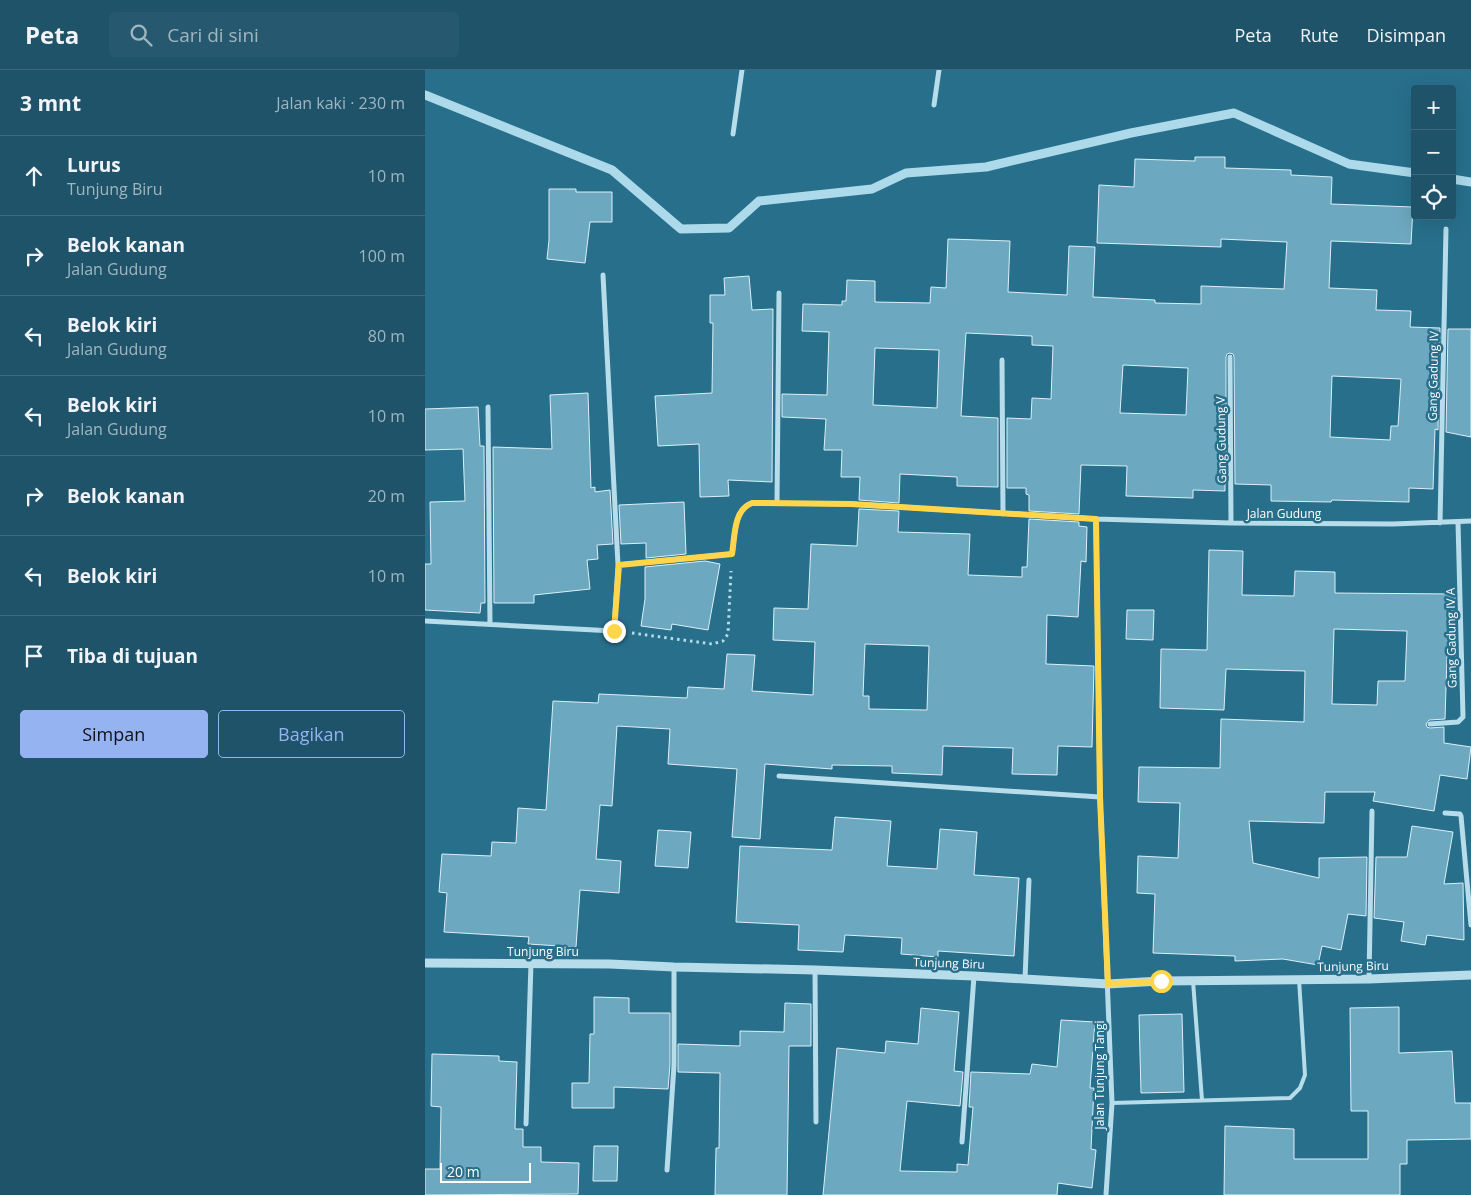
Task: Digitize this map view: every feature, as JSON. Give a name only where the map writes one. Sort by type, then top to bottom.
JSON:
[{"type":"street","points":[[733,134],[742,70]]},
{"type":"street","points":[[934,105],[939,70]]},
{"type":"street","name":"Gang Gadung IV","points":[[1440,523],[1445,229]]},
{"type":"street","points":[[425,621],[614,631],[619,565],[603,275]]},
{"type":"street","points":[[777,503],[779,292]]},
{"type":"street","name":"Gang Gudung V","points":[[1230,357],[1231,523]]},
{"type":"street","points":[[1002,360],[1003,514]]},
{"type":"street","points":[[488,407],[490,624]]},
{"type":"street","name":"Jalan Gudung","points":[[732,554],[737,521],[741,510],[746,505],[752,503],[851,504],[1096,519],[1231,523],[1393,524],[1471,521]]},
{"type":"street","points":[[1096,519],[1100,797],[1108,984]]},
{"type":"street","name":"Gang Gadung IV A","points":[[1430,724],[1458,722],[1463,717],[1458,522]]},
{"type":"street","points":[[619,565],[732,554]]},
{"type":"street","points":[[779,776],[1100,797]]},
{"type":"street","points":[[1369,979],[1372,811]]},
{"type":"street","points":[[1445,813],[1457,813],[1461,816],[1471,925]]},
{"type":"street","points":[[1025,980],[1029,880]]},
{"type":"street","name":"Tunjung Biru","points":[[425,963],[610,964],[815,970],[974,976],[1108,984],[1471,975]]},
{"type":"street","points":[[526,1124],[531,963]]},
{"type":"street","points":[[667,1170],[674,1065],[674,967]]},
{"type":"street","points":[[815,970],[816,1122]]},
{"type":"street","points":[[962,1142],[974,976]]},
{"type":"street","name":"Jalan Tunjung Tangi","points":[[1106,1195],[1112,1103],[1108,984]]},
{"type":"lane","points":[[1112,1103],[1290,1098],[1300,1088],[1305,1075],[1299,979]]},
{"type":"lane","points":[[1193,981],[1202,1100]]},
{"type":"path","points":[[614,631],[712,644],[723,641],[728,634],[732,554]]},
{"type":"building","points":[[1195,157],[1225,157],[1225,168],[1291,170],[1291,175],[1332,177],[1331,204],[1411,207],[1411,244],[1331,241],[1329,288],[1377,290],[1376,310],[1411,311],[1410,327],[1440,328],[1438,430],[1435,429],[1433,489],[1409,488],[1409,502],[1271,501],[1271,485],[1235,484],[1234,357],[1230,353],[1226,357],[1225,491],[1193,490],[1193,498],[1126,496],[1127,466],[1081,465],[1079,514],[1029,511],[1029,495],[1026,494],[1026,488],[1007,488],[1007,418],[1031,419],[1032,398],[1051,399],[1053,346],[1032,345],[1032,336],[966,333],[961,416],[998,418],[998,487],[957,486],[957,477],[900,474],[899,503],[859,500],[860,477],[841,477],[842,450],[824,450],[826,419],[782,417],[782,394],[827,395],[829,332],[802,331],[803,304],[842,305],[842,301],[846,301],[847,280],[875,281],[875,302],[930,303],[931,287],[946,288],[948,239],[1010,241],[1008,292],[1067,295],[1069,246],[1095,247],[1093,297],[1155,300],[1155,303],[1201,304],[1201,286],[1284,289],[1287,242],[1221,239],[1221,247],[1097,243],[1099,185],[1134,187],[1135,159],[1195,161]],"holes":[[[875,348],[939,350],[937,408],[873,405]],[[1123,365],[1188,368],[1186,415],[1120,413]],[[1332,376],[1401,379],[1398,426],[1391,426],[1390,440],[1330,437]]]},
{"type":"building","points":[[549,189],[576,189],[576,192],[612,192],[612,222],[590,222],[585,263],[547,259]]},
{"type":"building","points":[[749,276],[752,310],[773,309],[772,482],[728,480],[729,496],[700,497],[699,444],[658,446],[655,396],[712,393],[713,323],[710,323],[710,295],[725,295],[724,278]]},
{"type":"building","points":[[1448,329],[1471,329],[1471,437],[1446,432]]},
{"type":"building","points":[[588,393],[591,488],[595,487],[595,492],[610,490],[613,544],[597,545],[598,559],[587,560],[590,589],[534,595],[534,603],[494,603],[493,447],[552,449],[550,395]]},
{"type":"building","points":[[478,407],[480,446],[484,446],[485,603],[481,603],[480,613],[425,610],[425,564],[431,564],[430,502],[465,501],[463,449],[425,450],[425,409]]},
{"type":"building","points":[[684,502],[686,554],[646,558],[646,543],[621,544],[619,505]]},
{"type":"building","points":[[859,509],[899,511],[898,532],[970,534],[968,575],[1022,577],[1022,567],[1027,567],[1029,519],[1079,522],[1079,526],[1087,527],[1086,562],[1081,561],[1078,617],[1047,615],[1046,664],[1094,666],[1092,747],[1058,746],[1057,775],[1012,774],[1013,748],[943,746],[942,775],[892,773],[892,766],[832,765],[832,769],[765,764],[760,839],[732,837],[737,769],[668,764],[670,729],[617,726],[612,806],[600,805],[596,859],[621,861],[619,893],[580,890],[576,947],[528,944],[529,937],[444,932],[447,893],[439,892],[442,854],[491,856],[492,842],[516,843],[518,808],[546,810],[553,701],[598,703],[599,694],[687,698],[688,687],[724,689],[727,654],[755,655],[752,691],[813,695],[815,642],[773,640],[774,608],[808,609],[811,544],[857,546]],"holes":[[[865,644],[929,646],[927,710],[869,709],[869,696],[863,696]]]},
{"type":"building","points":[[1209,550],[1243,551],[1242,595],[1294,596],[1295,571],[1335,572],[1335,593],[1455,594],[1456,656],[1447,656],[1445,719],[1429,720],[1426,724],[1430,728],[1444,727],[1444,743],[1471,747],[1467,779],[1440,775],[1434,811],[1373,801],[1375,792],[1325,792],[1324,823],[1249,821],[1253,863],[1319,878],[1319,858],[1367,857],[1366,916],[1348,914],[1341,950],[1322,946],[1318,965],[1283,959],[1235,961],[1235,956],[1153,953],[1155,894],[1137,893],[1138,856],[1178,858],[1180,803],[1138,802],[1139,767],[1220,768],[1221,719],[1304,722],[1305,671],[1226,669],[1224,710],[1160,708],[1161,649],[1207,650]],"holes":[[[1334,629],[1407,631],[1405,681],[1378,681],[1377,705],[1332,704]]]},
{"type":"building","points":[[705,561],[720,564],[708,630],[672,624],[671,630],[641,626],[645,599],[645,567]]},
{"type":"building","points":[[1127,610],[1154,610],[1153,640],[1126,639]]},
{"type":"building","points":[[835,817],[891,821],[887,866],[937,869],[940,829],[977,832],[974,875],[1019,878],[1014,956],[938,951],[938,957],[901,954],[902,938],[845,935],[843,952],[798,950],[799,925],[736,922],[740,846],[832,850]]},
{"type":"building","points":[[1412,826],[1453,832],[1444,884],[1463,883],[1464,940],[1427,935],[1425,945],[1401,941],[1404,922],[1374,918],[1376,857],[1407,857]]},
{"type":"building","points":[[658,830],[691,832],[688,868],[655,866]]},
{"type":"building","points":[[594,997],[629,998],[629,1013],[670,1013],[668,1089],[614,1087],[614,1108],[572,1108],[572,1083],[589,1083],[590,1034],[594,1034]]},
{"type":"building","points":[[785,1003],[811,1004],[811,1046],[789,1046],[787,1195],[715,1195],[716,1148],[719,1148],[720,1073],[678,1072],[678,1044],[740,1046],[740,1031],[784,1032]]},
{"type":"building","points":[[1399,1007],[1399,1053],[1452,1051],[1455,1103],[1471,1103],[1471,1139],[1407,1140],[1407,1164],[1400,1164],[1400,1195],[1224,1195],[1225,1126],[1294,1129],[1294,1159],[1368,1159],[1368,1111],[1351,1111],[1350,1008]]},
{"type":"building","points":[[921,1008],[959,1012],[954,1071],[963,1072],[960,1106],[907,1101],[900,1171],[957,1172],[957,1164],[968,1165],[973,1107],[969,1107],[971,1072],[1030,1074],[1032,1064],[1057,1067],[1061,1020],[1095,1022],[1090,1088],[1094,1088],[1091,1149],[1096,1150],[1092,1188],[1058,1183],[1057,1195],[823,1195],[837,1048],[885,1053],[886,1041],[918,1044]]},
{"type":"building","points":[[1182,1014],[1184,1092],[1141,1093],[1139,1015]]},
{"type":"building","points":[[432,1054],[499,1056],[499,1061],[517,1062],[515,1129],[523,1129],[523,1147],[541,1147],[541,1162],[579,1163],[578,1194],[425,1195],[425,1169],[440,1169],[441,1107],[431,1106]]},
{"type":"building","points":[[594,1146],[618,1146],[617,1181],[593,1181]]},
{"type":"waterway","points":[[425,95],[612,170],[681,229],[729,228],[759,201],[872,189],[906,173],[986,167],[1131,133],[1234,113],[1349,164],[1411,172]]},
{"type":"waterway","points":[[1456,180],[1471,182]]},
{"type":"route","points":[[614,631],[619,565],[732,554],[737,521],[741,510],[746,505],[752,503],[851,504],[1096,519],[1100,797],[1108,984],[1161,981]]}]
